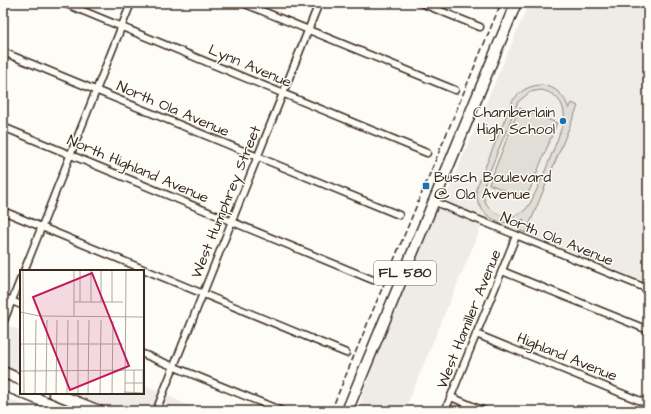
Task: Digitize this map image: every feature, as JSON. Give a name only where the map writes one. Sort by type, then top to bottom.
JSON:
[{"type":"main road","name":"FL 580","points":[[347,411],[505,34],[516,3]]},
{"type":"main road","name":"FL 580","points":[[505,34],[524,3]]},
{"type":"main road","name":"FL 580","points":[[353,411],[376,344]]},
{"type":"main road","points":[[3,372],[20,380]]},
{"type":"main road","points":[[3,385],[20,392]]},
{"type":"main road","points":[[24,394],[67,411],[71,400]]},
{"type":"main road","points":[[56,394],[99,411]]},
{"type":"street","name":"Lynn Avenue","points":[[64,3],[427,153]]},
{"type":"street","points":[[24,270],[131,3]]},
{"type":"street","points":[[243,3],[455,90]]},
{"type":"street","name":"West Humphrey Street","points":[[156,411],[319,3]]},
{"type":"street","points":[[421,3],[480,28]]},
{"type":"street","name":"North Ola Avenue","points":[[3,52],[399,216]]},
{"type":"street","name":"North Highland Avenue","points":[[3,127],[373,280]]},
{"type":"street","name":"North Ola Avenue","points":[[435,202],[648,289]]},
{"type":"street","points":[[3,211],[346,353]]},
{"type":"street","name":"West Hamiller Avenue","points":[[445,411],[516,236]]},
{"type":"street","points":[[502,271],[648,330]]},
{"type":"street","points":[[3,323],[20,281]]},
{"type":"street","points":[[3,297],[20,305]]},
{"type":"street","name":"Highland Avenue","points":[[476,334],[648,404]]},
{"type":"street","points":[[144,354],[282,411]]},
{"type":"street","points":[[451,398],[484,411]]},
{"type":"shaded area","name":"Chamberlain High School","points":[[529,3],[648,3],[648,283],[444,201]]},
{"type":"shaded area","points":[[542,85],[559,92],[569,109],[572,103],[578,106],[526,233],[519,230],[524,219],[506,223],[491,218],[485,213],[477,198],[476,189],[513,100],[519,93],[526,89]],"holes":[[[541,90],[556,97],[564,110],[564,121],[557,140],[541,181],[526,209],[514,216],[500,215],[489,208],[485,202],[483,192],[484,185],[518,102],[530,92]]]},
{"type":"shaded area","points":[[519,108],[557,123],[526,199],[489,184]]},
{"type":"shaded area","points":[[438,207],[482,225],[404,411],[357,411],[380,347]]},
{"type":"shaded area","points":[[6,325],[20,331],[20,374],[3,367],[3,332]]},
{"type":"shaded area","points":[[144,385],[160,393],[152,411],[112,411],[71,394],[144,394]]},
{"type":"shaded area","points":[[165,395],[201,411],[159,411]]},
{"type":"shaded area","points":[[4,397],[39,411],[3,411]]},
{"type":"railway","points":[[331,411],[501,3]]},
{"type":"place","name":"Chamberlain High School","points":[[563,121]]},
{"type":"place","name":"Busch Boulevard @ Ola Avenue","points":[[426,186]]}]
